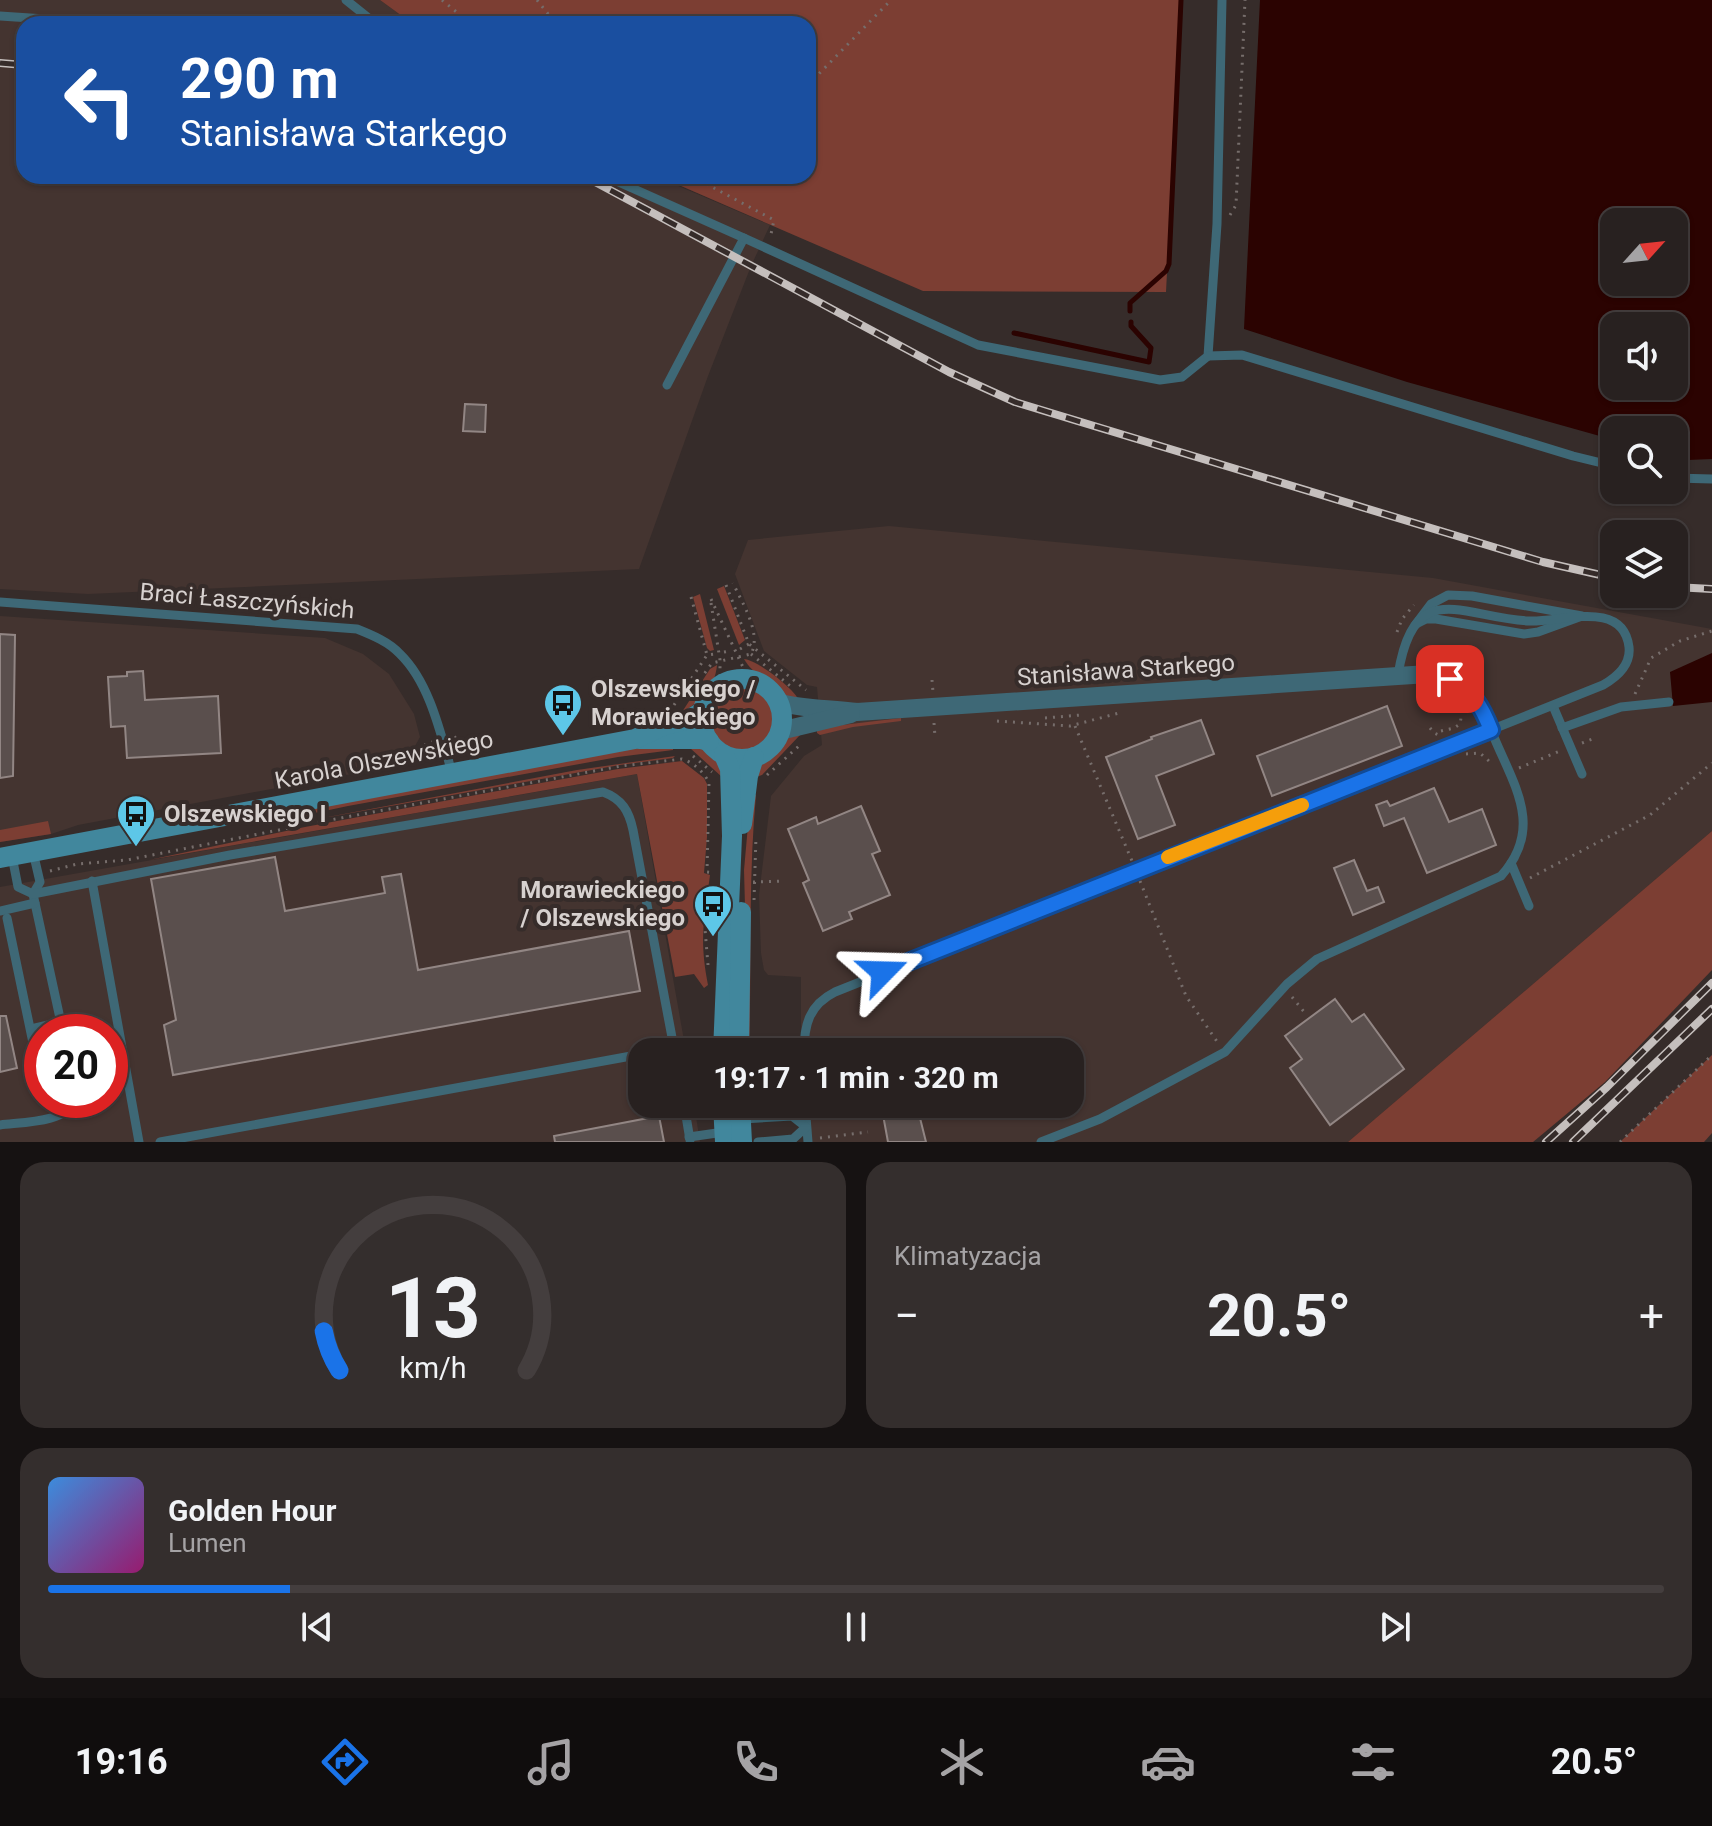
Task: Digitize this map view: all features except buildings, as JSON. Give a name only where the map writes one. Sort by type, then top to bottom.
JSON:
[{"type":"street","name":"Stanisława Starkego","points":[[857,712],[1398,675],[1441,676],[1459,684],[1477,700],[1491,730]]},
{"type":"street","points":[[716,748],[739,759],[766,752],[780,731],[782,716],[771,692],[749,680],[734,680],[720,686],[709,697],[703,711],[703,727],[716,748],[730,769],[732,836],[724,1038]]},
{"type":"street","points":[[778,702],[857,712]]},
{"type":"street","name":"Karola Olszewskiego","points":[[6,857],[635,739],[703,711]]},
{"type":"street","points":[[780,731],[857,712]]},
{"type":"street","name":"Karola Olszewskiego","points":[[635,739],[668,741],[697,738],[716,748]]},
{"type":"street","points":[[740,1038],[741,845],[748,776],[754,757]]},
{"type":"street","points":[[727,1118],[733,1140]]},
{"type":"street","points":[[733,1140],[738,1118]]},
{"type":"lane","points":[[346,0],[366,16]]},
{"type":"lane","points":[[1208,356],[1217,224],[1222,0]]},
{"type":"lane","points":[[623,184],[978,345],[1160,380],[1182,377],[1208,356],[1242,355],[1600,462]]},
{"type":"lane","points":[[667,385],[744,238]]},
{"type":"lane","points":[[1688,478],[1712,479]]},
{"type":"lane","points":[[805,1038],[810,1013],[819,1002],[835,992],[1603,685],[1625,665],[1629,654],[1628,642],[1617,624],[1608,619],[1472,596],[1448,595],[1431,604],[1416,624],[1406,641],[1398,675]]},
{"type":"lane","name":"Braci Łaszczyńskich","points":[[0,602],[357,629],[377,637],[401,654],[407,663],[434,712],[452,773]]},
{"type":"lane","points":[[1416,624],[1426,619],[1436,619],[1524,634],[1582,616]]},
{"type":"lane","points":[[1562,728],[1630,705],[1669,702]]},
{"type":"lane","points":[[1553,706],[1582,774]]},
{"type":"lane","points":[[1041,1142],[1100,1119],[1225,1052],[1307,965],[1336,949],[1501,876],[1523,839],[1523,812],[1491,730]]},
{"type":"lane","points":[[27,1014],[4,915],[34,898],[92,881],[603,792],[621,802],[631,817],[673,1038]]},
{"type":"lane","points":[[33,852],[40,882],[34,898],[59,1014]]},
{"type":"lane","points":[[6,857],[18,887],[34,898]]},
{"type":"lane","points":[[1511,863],[1529,906]]},
{"type":"lane","points":[[92,881],[139,1142]]},
{"type":"lane","points":[[160,1142],[628,1057]]},
{"type":"lane","points":[[0,1125],[45,1118]]},
{"type":"lane","points":[[686,1118],[690,1139],[733,1140]]},
{"type":"lane","points":[[758,1142],[807,1136],[794,1118]]},
{"type":"path","points":[[442,0],[461,16]]},
{"type":"path","points":[[537,0],[550,16]]},
{"type":"path","points":[[816,77],[891,0]]},
{"type":"path","points":[[1217,224],[1229,216],[1236,205],[1245,0]]},
{"type":"path","points":[[706,184],[774,220],[768,250]]},
{"type":"path","points":[[733,583],[755,636],[752,651]]},
{"type":"path","points":[[726,585],[752,651],[800,693]]},
{"type":"path","points":[[691,597],[707,655]]},
{"type":"path","points":[[720,686],[720,660],[711,599],[749,680]]},
{"type":"path","points":[[1395,643],[1402,619],[1420,599]]},
{"type":"path","points":[[1630,705],[1651,658],[1680,641],[1712,631]]},
{"type":"path","points":[[740,649],[749,644]]},
{"type":"path","points":[[724,652],[730,651]]},
{"type":"path","points":[[682,706],[708,667],[720,660],[752,651]]},
{"type":"path","points":[[752,651],[802,686],[810,696]]},
{"type":"path","points":[[670,710],[707,655],[715,654]]},
{"type":"path","points":[[1465,705],[1468,714]]},
{"type":"path","points":[[991,720],[1070,726],[1132,709]]},
{"type":"path","points":[[1441,731],[1460,724],[1463,714],[1460,709]]},
{"type":"path","points":[[923,724],[934,723],[935,737]]},
{"type":"path","points":[[1430,728],[1434,733],[1447,736],[1468,724]]},
{"type":"path","points":[[761,782],[794,748],[807,741]]},
{"type":"path","points":[[691,754],[718,781]]},
{"type":"path","points":[[294,821],[314,823],[607,769],[679,759],[691,763],[706,776],[709,790],[713,790]]},
{"type":"path","points":[[1520,883],[1650,815],[1712,763]]},
{"type":"path","points":[[38,874],[77,864],[127,860],[294,827],[313,817]]},
{"type":"path","points":[[56,863],[114,855]]},
{"type":"path","points":[[753,882],[785,881]]},
{"type":"path","points":[[1140,881],[1186,996],[1225,1052]]},
{"type":"path","points":[[1292,996],[1305,1013]]},
{"type":"path","points":[[1620,1142],[1712,1055]]},
{"type":"path","points":[[807,1136],[868,1132]]},
{"type":"shaded area","points":[[0,0],[380,0],[402,16],[16,16],[16,184],[674,184],[770,225],[708,376],[639,569],[88,594],[0,589]]},
{"type":"shaded area","points":[[380,0],[1181,0],[1166,292],[923,291],[676,184],[816,184],[816,16],[402,16]]},
{"type":"shaded area","points":[[1260,0],[1712,0],[1712,459],[1688,460],[1688,416],[1600,416],[1600,436],[1407,382],[1244,329]]},
{"type":"shaded area","points":[[889,526],[1433,578],[1712,629],[1712,831],[1348,1142],[805,1142],[803,1118],[1084,1118],[1084,1038],[801,1038],[801,977],[768,975],[764,970],[759,895],[771,796],[804,756],[822,745],[817,687],[807,685],[764,651],[735,574],[748,540]]},
{"type":"shaded area","points":[[724,586],[745,640],[739,645],[717,589]]},
{"type":"shaded area","points":[[700,594],[714,650],[710,651],[693,597]]},
{"type":"shaded area","points":[[0,616],[325,638],[363,654],[389,674],[414,714],[420,737],[405,764],[0,842]]},
{"type":"shaded area","points":[[1712,653],[1712,702],[1673,706],[1670,672]]},
{"type":"shaded area","points":[[744,659],[776,676],[800,703],[769,684]]},
{"type":"shaded area","points":[[717,665],[706,693],[682,712],[710,669]]},
{"type":"shaded area","points":[[737,687],[749,687],[766,696],[773,707],[773,731],[766,742],[749,751],[737,751],[725,746],[716,737],[711,725],[711,713],[716,701],[725,692]]},
{"type":"shaded area","points":[[901,718],[901,721],[820,735],[817,733],[817,728]]},
{"type":"shaded area","points":[[801,734],[762,775],[753,778],[761,763],[788,736]]},
{"type":"shaded area","points":[[673,744],[673,750],[618,757],[348,806],[305,818],[296,816],[308,809],[615,751]]},
{"type":"shaded area","points":[[690,748],[710,751],[722,777]]},
{"type":"shaded area","points":[[675,756],[673,758],[312,820],[577,770]]},
{"type":"shaded area","points":[[682,761],[707,784],[704,873],[710,875],[703,942],[708,985],[704,988],[694,974],[675,977],[637,774],[149,860],[492,792],[618,769]]},
{"type":"shaded area","points":[[637,774],[684,1038],[628,1038],[628,1118],[696,1118],[700,1142],[0,1142],[0,887]]},
{"type":"shaded area","points":[[751,792],[756,795],[749,1038],[749,1038],[744,870]]},
{"type":"shaded area","points":[[48,821],[51,834],[0,842],[0,830]]},
{"type":"shaded area","points":[[1712,831],[1712,970],[1605,1082],[1533,1142],[1348,1142]]},
{"type":"shaded area","points":[[1712,1055],[1712,1133],[1704,1142],[1620,1142]]},
{"type":"waterway","points":[[1130,311],[1130,303],[1166,271],[1169,264],[1181,0]]},
{"type":"waterway","points":[[1014,333],[1149,362],[1151,348],[1131,326],[1131,322]]},
{"type":"railway","points":[[0,63],[16,64]]},
{"type":"railway","points":[[599,184],[949,372],[1015,402],[1543,562],[1600,575]]},
{"type":"railway","points":[[1688,588],[1712,589]]},
{"type":"railway","points":[[1546,1142],[1607,1087],[1712,983]]},
{"type":"railway","points":[[1573,1142],[1712,1009]]},
{"type":"slow traffic","points":[[1168,857],[1302,805]]},
{"type":"place","name":"Olszewskiego / Morawieckiego","points":[[563,737]]},
{"type":"place","name":"Olszewskiego I","points":[[136,848]]},
{"type":"place","name":"Morawieckiego / Olszewskiego","points":[[713,938]]},
{"type":"route","points":[[883,972],[1491,730],[1477,700],[1450,679]]}]
